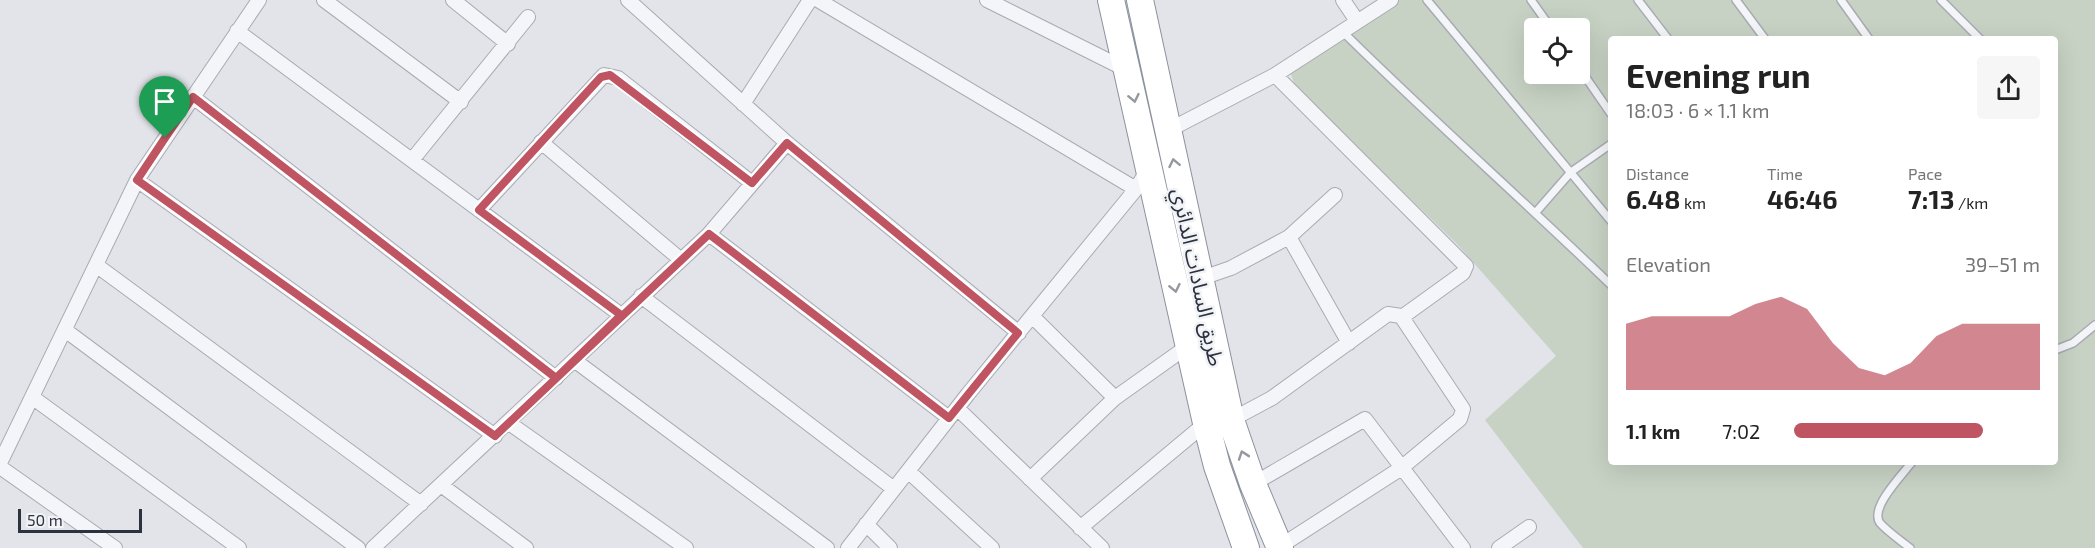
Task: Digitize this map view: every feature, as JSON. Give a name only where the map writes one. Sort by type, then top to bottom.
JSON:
[{"type":"highway","name":"طريق السادات الدائري","points":[[1111,0],[1128,70],[1142,178],[1188,346],[1206,423],[1231,509],[1246,548]]},
{"type":"highway","name":"طريق السادات الدائري","points":[[1140,0],[1198,279],[1231,420],[1253,484],[1280,547]]},
{"type":"street","points":[[0,462],[137,180],[259,0]]},
{"type":"street","points":[[324,0],[460,102]]},
{"type":"street","points":[[453,0],[508,44]]},
{"type":"street","points":[[743,104],[810,0]]},
{"type":"street","points":[[818,0],[1142,178],[848,548]]},
{"type":"street","points":[[987,0],[1128,70]]},
{"type":"street","points":[[1343,0],[1357,21]]},
{"type":"street","points":[[1167,131],[1275,75],[1391,0]]},
{"type":"street","points":[[631,1],[787,143],[1018,333]]},
{"type":"street","points":[[412,160],[528,17]]},
{"type":"street","points":[[237,31],[621,315]]},
{"type":"street","points":[[479,210],[601,77],[610,75],[752,183]]},
{"type":"street","points":[[1275,75],[1466,266],[1463,273],[1402,317]]},
{"type":"street","points":[[193,97],[556,378]]},
{"type":"street","points":[[541,142],[680,259]]},
{"type":"street","points":[[376,547],[709,234],[787,143]]},
{"type":"street","points":[[137,180],[495,436]]},
{"type":"street","points":[[1198,279],[1231,268],[1289,237],[1335,195]]},
{"type":"street","points":[[709,234],[953,413],[1030,479],[1102,548]]},
{"type":"street","points":[[1289,237],[1349,343]]},
{"type":"street","points":[[96,266],[421,504]]},
{"type":"street","points":[[641,296],[894,489]]},
{"type":"street","points":[[1231,420],[1272,398],[1388,314],[1398,313],[1464,413],[1460,419],[1400,469],[1280,547]]},
{"type":"street","points":[[1032,316],[1115,398]]},
{"type":"street","points":[[65,330],[358,548]]},
{"type":"street","points":[[1030,479],[1115,398],[1188,346]]},
{"type":"street","points":[[574,360],[827,548]]},
{"type":"street","points":[[32,397],[239,548]]},
{"type":"street","points":[[1253,484],[1365,419],[1400,469],[1463,548]]},
{"type":"street","points":[[509,423],[686,548]]},
{"type":"street","points":[[1080,528],[1206,423]]},
{"type":"street","points":[[0,467],[115,548]]},
{"type":"street","points":[[908,471],[992,548]]},
{"type":"street","points":[[441,485],[525,548]]},
{"type":"street","points":[[866,524],[890,548]]},
{"type":"street","points":[[1499,548],[1529,526]]},
{"type":"lane","points":[[1427,0],[1608,217]]},
{"type":"lane","points":[[1531,0],[1544,18]]},
{"type":"lane","points":[[1638,0],[1666,36]]},
{"type":"lane","points":[[1736,0],[1763,36]]},
{"type":"lane","points":[[1841,0],[1867,36]]},
{"type":"lane","points":[[1941,0],[1977,36]]},
{"type":"lane","points":[[1342,31],[1428,116],[1536,212],[1608,282]]},
{"type":"lane","points":[[1590,84],[1608,110]]},
{"type":"lane","points":[[1536,212],[1572,172],[1608,146]]},
{"type":"lane","points":[[2058,349],[2073,343],[2095,325]]},
{"type":"lane","points":[[1910,465],[1877,511],[1880,523],[1910,548]]},
{"type":"green space","points":[[1398,0],[2095,0],[2095,548],[1583,548],[1485,420],[1556,356],[1457,244],[1296,88],[1289,69]]},
{"type":"route","points":[[610,75],[618,78],[752,183],[787,143],[1018,333],[949,418],[709,234],[495,436],[137,180],[165,138],[193,97],[556,378],[621,315],[479,210],[601,77],[610,75]]}]
